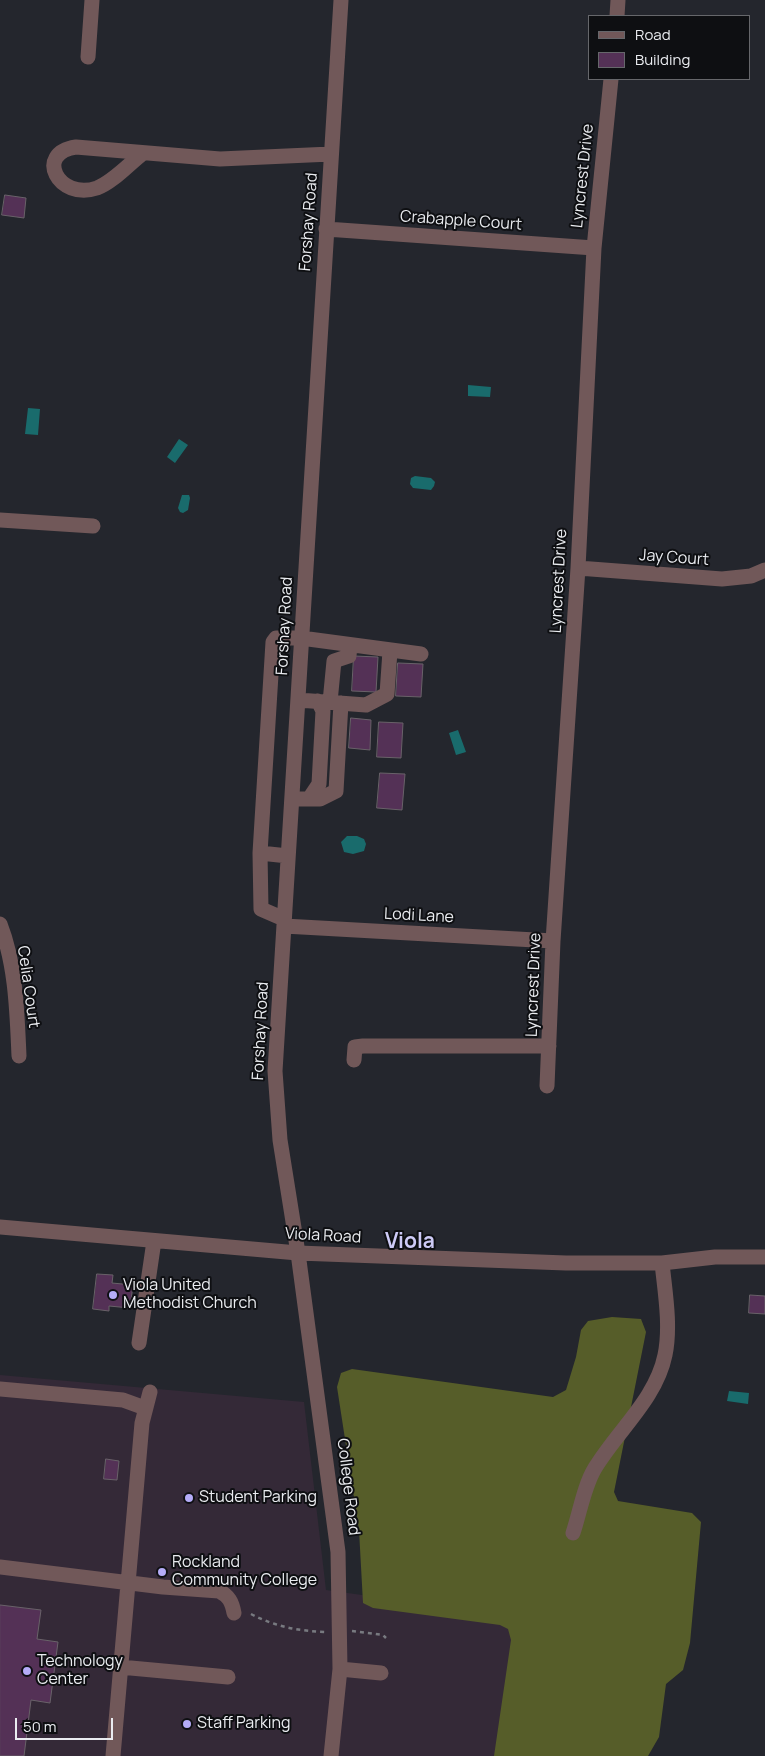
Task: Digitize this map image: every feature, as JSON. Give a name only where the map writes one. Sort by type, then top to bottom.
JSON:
[{"type":"street","points":[[88,57],[92,0]]},
{"type":"street","name":"Forshay Road","points":[[298,1253],[276,1102],[276,1045],[341,0]]},
{"type":"street","points":[[617,15],[618,0]]},
{"type":"street","name":"Lyncrest Drive","points":[[547,1086],[553,941],[578,568],[594,248],[610,80]]},
{"type":"street","points":[[143,153],[103,185],[95,188],[72,189],[66,187],[54,169],[54,159],[67,148],[86,147],[220,158],[331,154]]},
{"type":"street","name":"Crabapple Court","points":[[326,229],[594,248]]},
{"type":"street","points":[[0,520],[94,526]]},
{"type":"street","name":"Jay Court","points":[[578,568],[722,579],[751,576],[765,570]]},
{"type":"street","points":[[288,856],[260,853],[273,642],[276,638],[301,638],[420,654]]},
{"type":"street","points":[[292,799],[320,799],[336,791],[330,702],[334,661],[348,656],[350,645]]},
{"type":"street","points":[[298,700],[366,705],[387,694],[390,651]]},
{"type":"street","points":[[309,799],[319,784],[323,711],[330,702]]},
{"type":"street","name":"Lodi Lane","points":[[260,853],[260,909],[284,923],[553,941]]},
{"type":"street","name":"Celia Court","points":[[0,924],[11,965],[16,1007],[18,1056]]},
{"type":"street","points":[[354,1060],[355,1047],[363,1046],[549,1046]]},
{"type":"street","name":"Viola Road","points":[[0,1227],[298,1253],[566,1263],[662,1263],[715,1257],[765,1257]]},
{"type":"street","points":[[139,1343],[154,1240]]},
{"type":"street","name":"College Road","points":[[298,1253],[335,1518],[342,1631],[331,1756]]},
{"type":"street","points":[[573,1533],[594,1470],[606,1451],[651,1392],[665,1354],[667,1319],[662,1263]]},
{"type":"street","points":[[0,1390],[123,1400],[145,1408]]},
{"type":"street","points":[[113,1756],[127,1582],[145,1408],[150,1392]]},
{"type":"street","points":[[0,1567],[219,1591],[232,1602],[234,1613]]},
{"type":"street","points":[[120,1667],[228,1678]]},
{"type":"street","points":[[340,1669],[381,1673]]},
{"type":"path","points":[[251,1614],[277,1626],[298,1631],[342,1631],[383,1635],[386,1638]]},
{"type":"shaded area","name":"Rockland Community College","points":[[0,1375],[304,1402],[326,1590],[627,1632],[610,1756],[0,1756]]},
{"type":"green space","points":[[612,1317],[641,1319],[646,1332],[614,1492],[618,1501],[692,1513],[701,1522],[690,1643],[683,1670],[666,1684],[659,1737],[648,1756],[494,1756],[511,1640],[508,1629],[500,1625],[373,1608],[363,1603],[359,1530],[337,1387],[341,1373],[352,1369],[553,1397],[566,1390],[576,1357],[581,1330],[588,1321]]},
{"type":"water","points":[[468,385],[491,387],[490,397],[468,396]]},
{"type":"water","points":[[28,408],[40,409],[38,435],[25,434]]},
{"type":"water","points":[[179,439],[188,445],[175,463],[167,457]]},
{"type":"water","points":[[415,476],[431,478],[435,482],[434,486],[431,490],[413,488],[410,484],[411,478]]},
{"type":"water","points":[[182,495],[189,495],[190,498],[188,510],[183,513],[178,508]]},
{"type":"water","points":[[458,730],[466,752],[456,755],[449,733]]},
{"type":"water","points":[[347,836],[357,836],[364,839],[366,844],[364,851],[353,854],[344,852],[341,842]]},
{"type":"water","points":[[729,1391],[749,1393],[748,1404],[727,1401]]},
{"type":"building","points":[[5,195],[26,198],[24,218],[2,215]]},
{"type":"building","points":[[354,656],[378,657],[376,692],[352,691]]},
{"type":"building","points":[[398,663],[423,664],[421,697],[396,696]]},
{"type":"building","points":[[351,718],[371,720],[370,750],[349,748]]},
{"type":"building","points":[[379,722],[403,723],[401,758],[377,757]]},
{"type":"building","points":[[380,773],[405,774],[402,810],[377,808]]},
{"type":"building","name":"Viola United Methodist Church","points":[[97,1274],[113,1275],[112,1283],[133,1285],[130,1308],[109,1306],[109,1311],[93,1309]]},
{"type":"building","points":[[750,1295],[765,1296],[765,1314],[749,1313]]},
{"type":"building","points":[[106,1459],[119,1461],[117,1480],[104,1479]]},
{"type":"building","name":"Technology Center","points":[[0,1605],[41,1610],[37,1639],[58,1642],[50,1703],[31,1700],[24,1756],[0,1756]]},
{"type":"place","name":"Viola United Methodist Church","points":[[113,1295]]},
{"type":"place","name":"Student Parking","points":[[189,1498]]},
{"type":"place","name":"Rockland Community College","points":[[162,1572]]},
{"type":"place","name":"Technology Center","points":[[27,1671]]},
{"type":"place","name":"Staff Parking","points":[[187,1724]]},
{"type":"district","name":"Viola","points":[[410,1242]]}]
